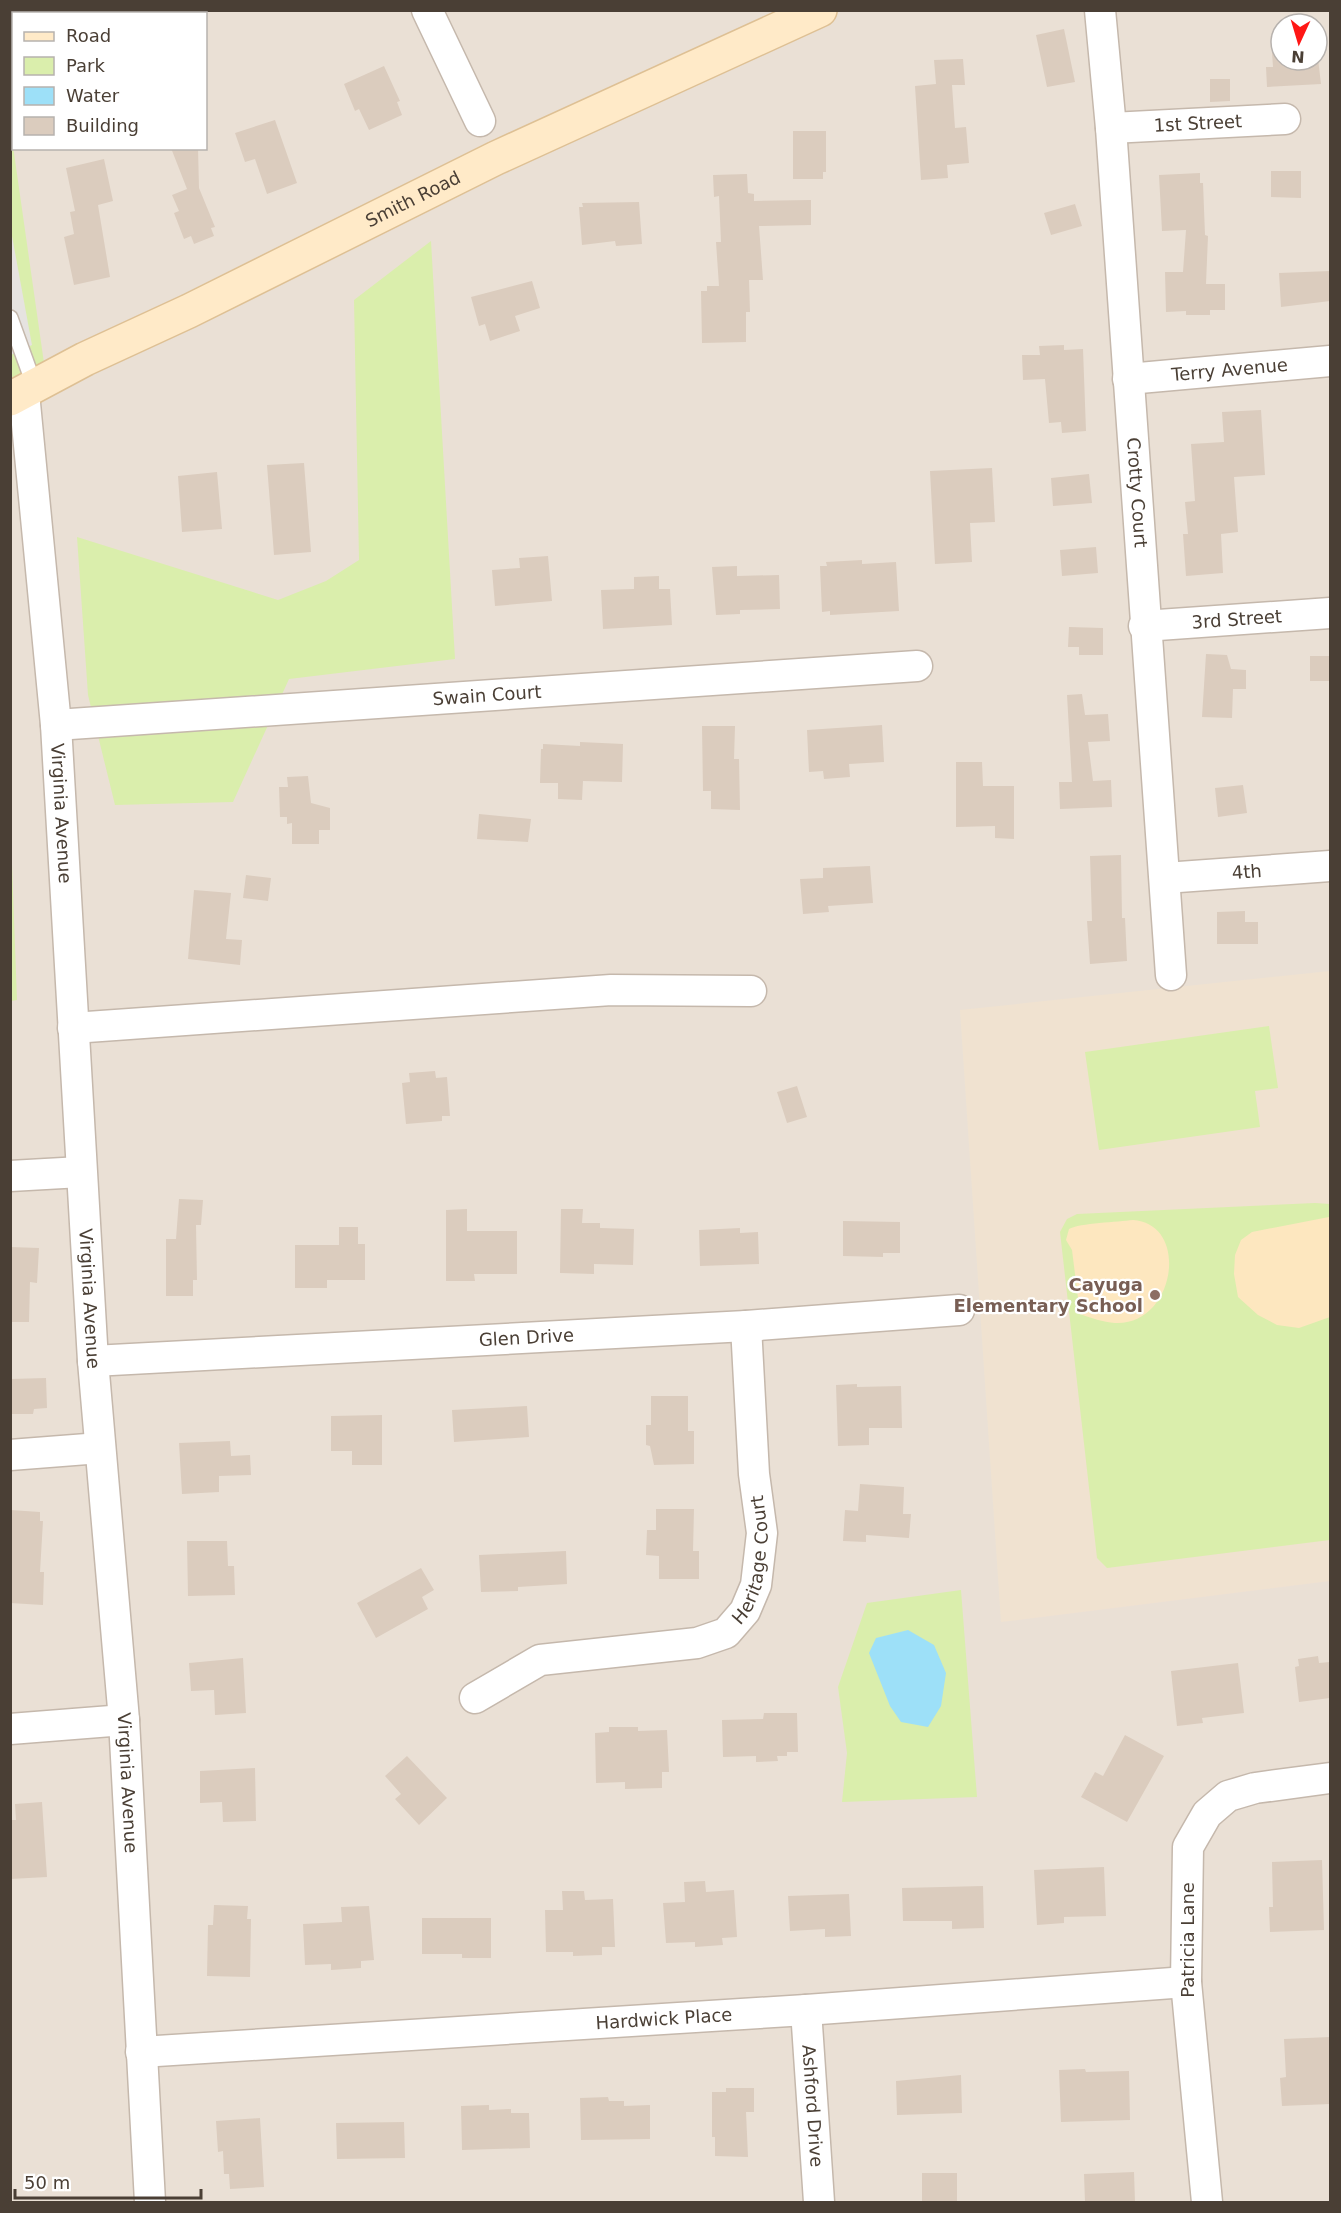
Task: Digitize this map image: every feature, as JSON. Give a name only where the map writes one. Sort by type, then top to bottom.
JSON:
[{"type":"street","points":[[427,10],[480,121]]},
{"type":"street","name":"Smith Road","points":[[23,393],[85,359],[189,311],[496,158],[820,10]]},
{"type":"street","name":"Crotty Court","points":[[1100,10],[1111,128],[1170,975]]},
{"type":"street","name":"1st Street","points":[[1111,128],[1285,119]]},
{"type":"street","name":"Terry Avenue","points":[[1128,379],[1330,361]]},
{"type":"street","name":"Virginia Avenue","points":[[23,393],[56,725],[93,1361],[124,1720],[150,2202]]},
{"type":"street","name":"3rd Street","points":[[1144,626],[1330,613]]},
{"type":"street","name":"Swain Court","points":[[56,725],[916,666]]},
{"type":"street","name":"4th","points":[[1165,878],[1330,866]]},
{"type":"street","points":[[73,1028],[611,990],[752,991]]},
{"type":"street","points":[[10,1176],[81,1172]]},
{"type":"street","name":"Glen Drive","points":[[93,1361],[746,1326],[959,1310]]},
{"type":"street","name":"Heritage Court","points":[[475,1698],[540,1660],[697,1643],[726,1633],[745,1611],[756,1586],[762,1533],[754,1474],[746,1326]]},
{"type":"street","points":[[10,1455],[100,1448]]},
{"type":"street","points":[[10,1729],[124,1720]]},
{"type":"street","name":"Patricia Lane","points":[[1207,2202],[1186,1982],[1188,1847],[1207,1814],[1228,1796],[1255,1788],[1330,1778]]},
{"type":"street","name":"Hardwick Place","points":[[141,2052],[806,2010],[1186,1982]]},
{"type":"street","name":"Ashford Drive","points":[[806,2010],[819,2202]]},
{"type":"lane","points":[[10,318],[23,393]]},
{"type":"shaded area","points":[[11,11],[1330,11],[1330,2202],[11,2202]]},
{"type":"shaded area","points":[[10,225],[32,345],[11,355],[10,355]]},
{"type":"shaded area","name":"Cayuga Elementary School","points":[[1330,971],[1330,1581],[1001,1622],[960,1010]]},
{"type":"green space","points":[[10,125],[44,363],[10,378]]},
{"type":"green space","points":[[431,241],[455,659],[289,679],[233,802],[115,805],[88,695],[77,537],[278,600],[326,581],[359,560],[354,300]]},
{"type":"green space","points":[[10,810],[17,1000],[11,1001],[10,1001]]},
{"type":"green space","points":[[1269,1026],[1278,1088],[1255,1091],[1260,1127],[1099,1150],[1085,1052]]},
{"type":"green space","points":[[1330,1204],[1330,1540],[1107,1568],[1097,1558],[1060,1232],[1067,1219],[1077,1214]]},
{"type":"green space","points":[[961,1590],[977,1797],[842,1802],[847,1753],[838,1687],[867,1603]]},
{"type":"sand","points":[[1329,1217],[1330,1317],[1299,1328],[1277,1325],[1258,1315],[1238,1297],[1234,1274],[1235,1255],[1241,1240],[1252,1232]]},
{"type":"sand","points":[[1133,1220],[1151,1226],[1163,1238],[1169,1255],[1168,1274],[1162,1293],[1151,1309],[1135,1320],[1115,1323],[1080,1314],[1072,1250],[1066,1240],[1069,1229],[1090,1224]]},
{"type":"water","points":[[908,1630],[934,1645],[946,1673],[941,1706],[928,1727],[901,1722],[890,1706],[869,1653],[876,1638]]},
{"type":"building","points":[[1064,29],[1075,82],[1047,87],[1036,35]]},
{"type":"building","points":[[963,59],[965,85],[952,85],[955,128],[966,127],[969,163],[947,165],[948,178],[921,180],[915,86],[936,84],[934,60]]},
{"type":"building","points":[[384,66],[400,101],[397,102],[402,115],[369,130],[359,109],[355,111],[344,84]]},
{"type":"building","points":[[1266,67],[1269,67],[1269,72],[1320,72],[1321,84],[1267,87]]},
{"type":"building","points":[[1210,79],[1230,79],[1230,101],[1210,102]]},
{"type":"building","points":[[275,120],[297,183],[267,194],[255,159],[245,162],[235,133]]},
{"type":"building","points":[[793,131],[826,131],[826,172],[823,172],[823,179],[793,179]]},
{"type":"building","points":[[172,150],[198,150],[199,188],[215,227],[211,228],[214,236],[194,244],[191,236],[184,239],[174,213],[179,211],[172,195],[187,189]]},
{"type":"building","points":[[104,159],[113,201],[98,205],[110,277],[74,285],[64,237],[74,234],[70,212],[75,211],[66,168]]},
{"type":"building","points":[[1271,171],[1301,171],[1301,198],[1271,197]]},
{"type":"building","points":[[1200,173],[1200,183],[1203,183],[1205,235],[1208,236],[1206,284],[1225,284],[1225,310],[1210,310],[1210,315],[1186,315],[1186,311],[1166,312],[1165,272],[1183,272],[1186,230],[1162,231],[1159,175]]},
{"type":"building","points":[[747,174],[748,193],[754,194],[754,201],[811,200],[811,225],[759,226],[763,280],[749,280],[750,312],[746,312],[746,342],[702,343],[701,291],[707,291],[707,286],[719,286],[716,242],[721,242],[719,196],[714,197],[713,175]]},
{"type":"building","points":[[639,202],[642,244],[616,246],[615,241],[582,245],[579,207],[583,207],[582,203]]},
{"type":"building","points":[[1075,204],[1082,226],[1051,235],[1044,213]]},
{"type":"building","points":[[1330,271],[1330,301],[1281,307],[1279,273]]},
{"type":"building","points":[[532,281],[540,308],[515,316],[520,331],[490,341],[485,324],[479,326],[471,297]]},
{"type":"building","points":[[1064,345],[1064,350],[1083,349],[1086,431],[1062,433],[1061,422],[1049,423],[1045,379],[1023,380],[1022,355],[1040,355],[1039,346]]},
{"type":"building","points":[[1261,410],[1265,475],[1234,477],[1238,532],[1221,534],[1223,573],[1186,576],[1183,534],[1188,534],[1185,502],[1195,501],[1191,444],[1224,442],[1222,412]]},
{"type":"building","points":[[304,463],[311,552],[274,555],[267,465]]},
{"type":"building","points":[[992,468],[995,522],[970,523],[972,562],[935,564],[930,471]]},
{"type":"building","points":[[217,472],[222,529],[182,532],[178,476]]},
{"type":"building","points":[[1089,474],[1092,503],[1053,506],[1051,478]]},
{"type":"building","points":[[1096,547],[1098,573],[1062,576],[1060,550]]},
{"type":"building","points":[[548,556],[552,601],[495,606],[492,570],[520,568],[519,558]]},
{"type":"building","points":[[862,560],[862,564],[896,562],[899,611],[830,615],[830,611],[822,612],[820,566],[827,566],[826,562]]},
{"type":"building","points":[[737,566],[737,576],[779,575],[780,609],[740,610],[740,614],[716,615],[712,567]]},
{"type":"building","points":[[659,576],[659,589],[670,589],[672,625],[603,629],[601,590],[634,589],[634,577]]},
{"type":"building","points":[[1069,627],[1103,628],[1103,655],[1079,655],[1079,647],[1068,647]]},
{"type":"building","points":[[1206,654],[1227,655],[1231,669],[1246,670],[1246,689],[1233,689],[1232,718],[1202,717]]},
{"type":"building","points":[[1310,656],[1330,656],[1330,681],[1310,681]]},
{"type":"building","points":[[1082,694],[1085,715],[1108,714],[1110,741],[1088,742],[1093,781],[1111,780],[1112,807],[1060,809],[1059,782],[1072,782],[1067,695]]},
{"type":"building","points":[[882,725],[884,762],[849,764],[850,777],[824,779],[823,771],[809,772],[807,730]]},
{"type":"building","points":[[702,726],[735,726],[734,759],[739,759],[740,810],[711,809],[711,791],[703,791]]},
{"type":"building","points":[[580,742],[623,744],[622,782],[583,781],[582,800],[558,799],[558,783],[540,783],[541,749],[543,749],[543,744],[580,746]]},
{"type":"building","points":[[956,762],[982,762],[983,786],[1014,786],[1014,839],[995,838],[995,826],[956,827]]},
{"type":"building","points":[[308,776],[311,803],[330,808],[330,830],[319,830],[319,844],[292,844],[292,823],[287,824],[287,817],[280,817],[279,787],[288,787],[287,777]]},
{"type":"building","points":[[1243,785],[1247,813],[1218,817],[1215,788]]},
{"type":"building","points":[[479,814],[531,819],[528,842],[477,839]]},
{"type":"building","points":[[1121,855],[1122,918],[1125,918],[1127,961],[1090,964],[1087,921],[1092,921],[1090,856]]},
{"type":"building","points":[[870,866],[873,903],[828,906],[829,912],[803,914],[800,879],[823,878],[823,868]]},
{"type":"building","points":[[246,875],[271,878],[268,901],[243,898]]},
{"type":"building","points":[[194,890],[231,893],[226,939],[242,940],[240,965],[188,959]]},
{"type":"building","points":[[1245,911],[1245,922],[1258,922],[1258,944],[1217,944],[1217,912]]},
{"type":"building","points":[[435,1071],[436,1078],[447,1077],[450,1116],[442,1116],[442,1121],[406,1124],[402,1083],[410,1082],[409,1073]]},
{"type":"building","points":[[797,1086],[807,1117],[787,1123],[777,1092]]},
{"type":"building","points":[[179,1199],[203,1200],[201,1225],[196,1225],[197,1280],[193,1280],[193,1296],[166,1296],[166,1239],[176,1239]]},
{"type":"building","points":[[467,1209],[467,1231],[517,1231],[517,1274],[474,1274],[475,1281],[446,1281],[446,1210]]},
{"type":"building","points":[[561,1209],[583,1209],[582,1223],[600,1223],[600,1228],[634,1229],[633,1265],[594,1264],[594,1274],[560,1273]]},
{"type":"building","points":[[843,1221],[900,1222],[900,1253],[883,1253],[883,1257],[843,1256]]},
{"type":"building","points":[[339,1227],[358,1227],[358,1244],[365,1244],[365,1280],[327,1280],[327,1288],[295,1288],[295,1245],[339,1245]]},
{"type":"building","points":[[740,1228],[740,1233],[758,1232],[759,1264],[700,1266],[699,1230]]},
{"type":"building","points":[[10,1247],[39,1248],[37,1283],[30,1282],[29,1322],[10,1322]]},
{"type":"building","points":[[46,1378],[47,1408],[34,1409],[33,1414],[10,1414],[10,1379]]},
{"type":"building","points":[[857,1384],[857,1387],[901,1386],[902,1428],[869,1428],[869,1445],[838,1446],[836,1385]]},
{"type":"building","points":[[651,1396],[688,1396],[688,1431],[694,1431],[694,1464],[654,1465],[650,1446],[646,1445],[646,1425],[651,1425]]},
{"type":"building","points":[[527,1406],[529,1437],[454,1442],[452,1410]]},
{"type":"building","points":[[382,1415],[382,1465],[352,1465],[352,1451],[331,1451],[331,1416]]},
{"type":"building","points":[[230,1441],[231,1456],[250,1455],[251,1475],[219,1476],[219,1492],[182,1494],[179,1443]]},
{"type":"building","points":[[860,1484],[904,1487],[903,1514],[911,1514],[909,1538],[866,1535],[866,1542],[843,1541],[845,1510],[858,1511]]},
{"type":"building","points":[[656,1509],[694,1509],[693,1551],[699,1551],[699,1579],[659,1579],[659,1556],[646,1555],[647,1530],[656,1530]]},
{"type":"building","points":[[10,1510],[40,1512],[40,1521],[43,1521],[40,1572],[44,1572],[43,1605],[10,1603]]},
{"type":"building","points":[[187,1541],[227,1541],[228,1566],[234,1566],[235,1595],[188,1596]]},
{"type":"building","points":[[566,1551],[567,1584],[518,1587],[518,1591],[481,1592],[479,1555]]},
{"type":"building","points":[[421,1568],[434,1590],[422,1597],[428,1609],[376,1638],[357,1603]]},
{"type":"building","points":[[1318,1656],[1319,1663],[1330,1662],[1330,1698],[1299,1702],[1295,1667],[1299,1666],[1298,1659]]},
{"type":"building","points":[[243,1658],[246,1713],[215,1715],[214,1690],[191,1691],[189,1663]]},
{"type":"building","points":[[1238,1663],[1244,1713],[1202,1718],[1203,1723],[1177,1726],[1171,1671]]},
{"type":"building","points":[[764,1713],[797,1713],[798,1752],[787,1752],[787,1756],[777,1756],[778,1761],[756,1762],[756,1756],[723,1757],[722,1720],[763,1719]]},
{"type":"building","points":[[609,1727],[638,1727],[638,1731],[667,1730],[669,1772],[662,1772],[662,1788],[625,1789],[625,1782],[596,1783],[595,1733],[609,1732]]},
{"type":"building","points":[[1125,1735],[1164,1756],[1127,1822],[1081,1797],[1095,1772],[1103,1776]]},
{"type":"building","points":[[407,1756],[447,1798],[419,1825],[395,1799],[401,1794],[385,1776]]},
{"type":"building","points":[[255,1768],[256,1821],[223,1822],[222,1802],[200,1803],[200,1771]]},
{"type":"building","points":[[42,1802],[47,1877],[10,1879],[11,1820],[16,1820],[15,1804]]},
{"type":"building","points":[[1322,1860],[1324,1930],[1270,1932],[1269,1907],[1273,1907],[1272,1862]]},
{"type":"building","points":[[1104,1867],[1106,1916],[1064,1917],[1064,1923],[1037,1925],[1034,1870]]},
{"type":"building","points":[[705,1881],[706,1892],[734,1890],[737,1937],[722,1938],[723,1945],[695,1947],[695,1942],[666,1943],[663,1903],[685,1902],[684,1882]]},
{"type":"building","points":[[983,1886],[984,1928],[952,1929],[952,1921],[903,1921],[902,1888]]},
{"type":"building","points":[[562,1891],[584,1891],[585,1900],[613,1899],[615,1947],[602,1947],[602,1955],[573,1956],[573,1952],[546,1952],[545,1910],[563,1910]]},
{"type":"building","points":[[849,1894],[851,1936],[825,1937],[825,1929],[790,1931],[788,1896]]},
{"type":"building","points":[[214,1905],[248,1906],[247,1919],[251,1919],[250,1977],[207,1976],[208,1925],[213,1925]]},
{"type":"building","points":[[369,1906],[374,1960],[361,1961],[361,1968],[331,1970],[331,1964],[305,1965],[303,1924],[342,1922],[341,1907]]},
{"type":"building","points":[[422,1918],[491,1918],[491,1958],[462,1958],[462,1954],[422,1954]]},
{"type":"building","points":[[1330,2037],[1330,2104],[1282,2106],[1280,2078],[1286,2077],[1284,2039]]},
{"type":"building","points":[[1085,2069],[1086,2072],[1129,2071],[1130,2120],[1061,2122],[1059,2070]]},
{"type":"building","points":[[961,2075],[962,2113],[897,2115],[896,2081]]},
{"type":"building","points":[[726,2088],[754,2088],[754,2112],[746,2112],[748,2157],[715,2156],[715,2137],[712,2137],[712,2092],[726,2092]]},
{"type":"building","points":[[608,2097],[609,2101],[624,2101],[624,2106],[650,2105],[650,2139],[581,2140],[580,2098]]},
{"type":"building","points":[[489,2105],[489,2110],[511,2109],[511,2113],[529,2113],[530,2148],[462,2150],[461,2106]]},
{"type":"building","points":[[260,2118],[264,2187],[230,2189],[229,2174],[224,2174],[223,2151],[218,2152],[216,2121]]},
{"type":"building","points":[[404,2122],[405,2158],[337,2159],[336,2123]]},
{"type":"building","points":[[1134,2172],[1135,2202],[1085,2202],[1084,2174]]},
{"type":"building","points":[[922,2173],[957,2173],[957,2202],[922,2202]]},
{"type":"place","name":"Cayuga Elementary School","points":[[1155,1295]]}]
